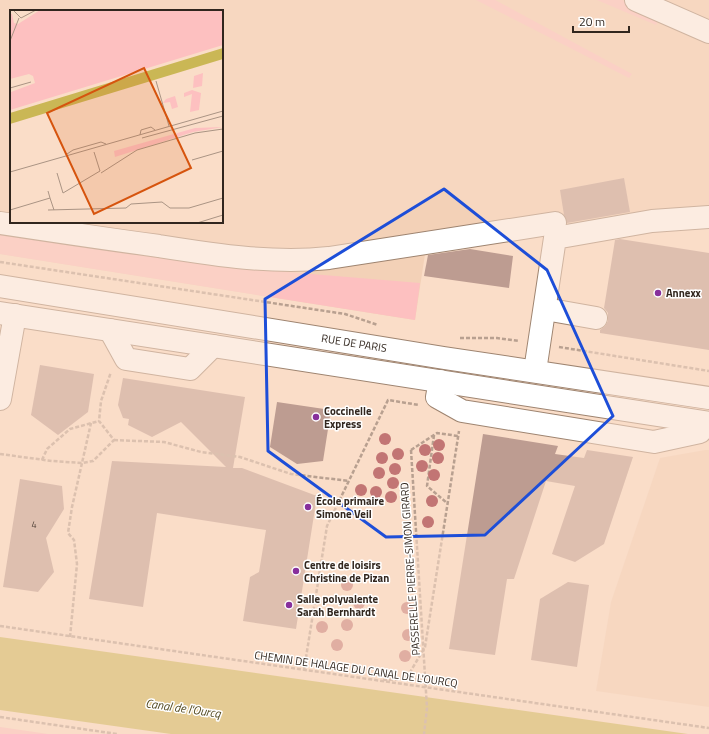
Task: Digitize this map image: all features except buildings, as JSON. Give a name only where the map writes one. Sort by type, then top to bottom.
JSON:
[{"type":"main road","points":[[636,0],[709,32]]},
{"type":"main road","points":[[535,371],[555,238],[652,221],[709,217]]},
{"type":"main road","points":[[0,223],[222,256],[273,260],[307,260],[329,258],[555,223]]},
{"type":"main road","name":"RUE DE PARIS","points":[[0,286],[429,355],[709,398]]},
{"type":"main road","points":[[545,309],[596,318]]},
{"type":"main road","points":[[0,399],[7,314],[440,382],[704,427]]},
{"type":"main road","points":[[440,382],[438,397],[462,411],[654,442],[704,427]]},
{"type":"path","points":[[0,262],[345,314],[379,325]]},
{"type":"path","points":[[454,338],[497,338],[709,371]]},
{"type":"path","points":[[110,376],[101,401],[99,421],[114,440]]},
{"type":"path","points":[[304,670],[327,526],[388,400],[425,405]]},
{"type":"path","points":[[406,679],[425,647],[462,411]]},
{"type":"path","points":[[42,460],[47,449],[70,429],[99,421]]},
{"type":"path","points":[[70,637],[77,564],[74,540],[68,533],[72,507],[91,423]]},
{"type":"path","points":[[448,504],[427,486],[434,435],[437,433],[458,436]]},
{"type":"path","name":"PASSERELLE PIERRE-SIMON GIRARD","points":[[424,734],[427,708],[426,680],[420,612],[411,450],[434,435]]},
{"type":"path","points":[[0,454],[42,460],[82,463],[92,461],[114,440],[164,442],[201,452],[240,457],[291,474],[349,481]]},
{"type":"path","name":"CHEMIN DE HALAGE DU CANAL DE L'OURCQ","points":[[0,626],[709,728]]},
{"type":"path","points":[[376,680],[426,680]]},
{"type":"path","points":[[0,718],[117,734]]},
{"type":"highlighted area","points":[[444,189],[547,270],[613,416],[485,535],[386,537],[268,451],[265,299]]},
{"type":"shaded area","points":[[0,0],[709,0],[709,209],[425,254],[415,320],[0,254]]},
{"type":"shaded area","points":[[476,0],[495,0],[632,74],[629,78]]},
{"type":"shaded area","points":[[597,0],[622,0],[660,16],[656,25]]},
{"type":"shaded area","points":[[0,231],[287,272],[420,283],[415,320],[0,254]]},
{"type":"shaded area","points":[[709,450],[709,707],[596,691],[611,602],[660,458]]},
{"type":"shaded area","points":[[0,727],[48,734],[0,734]]},
{"type":"water","name":"Canal de l'Ourcq","points":[[0,637],[688,734],[171,734],[0,710]]},
{"type":"place","name":"Annexx","points":[[658,293]]},
{"type":"place","name":"Coccinelle Express","points":[[316,417]]},
{"type":"place","name":"École primaire Simone Veil","points":[[308,507]]},
{"type":"place","name":"Centre de loisirs Christine de Pizan","points":[[296,571]]},
{"type":"place","name":"Salle polyvalente Sarah Bernhardt","points":[[289,605]]}]
